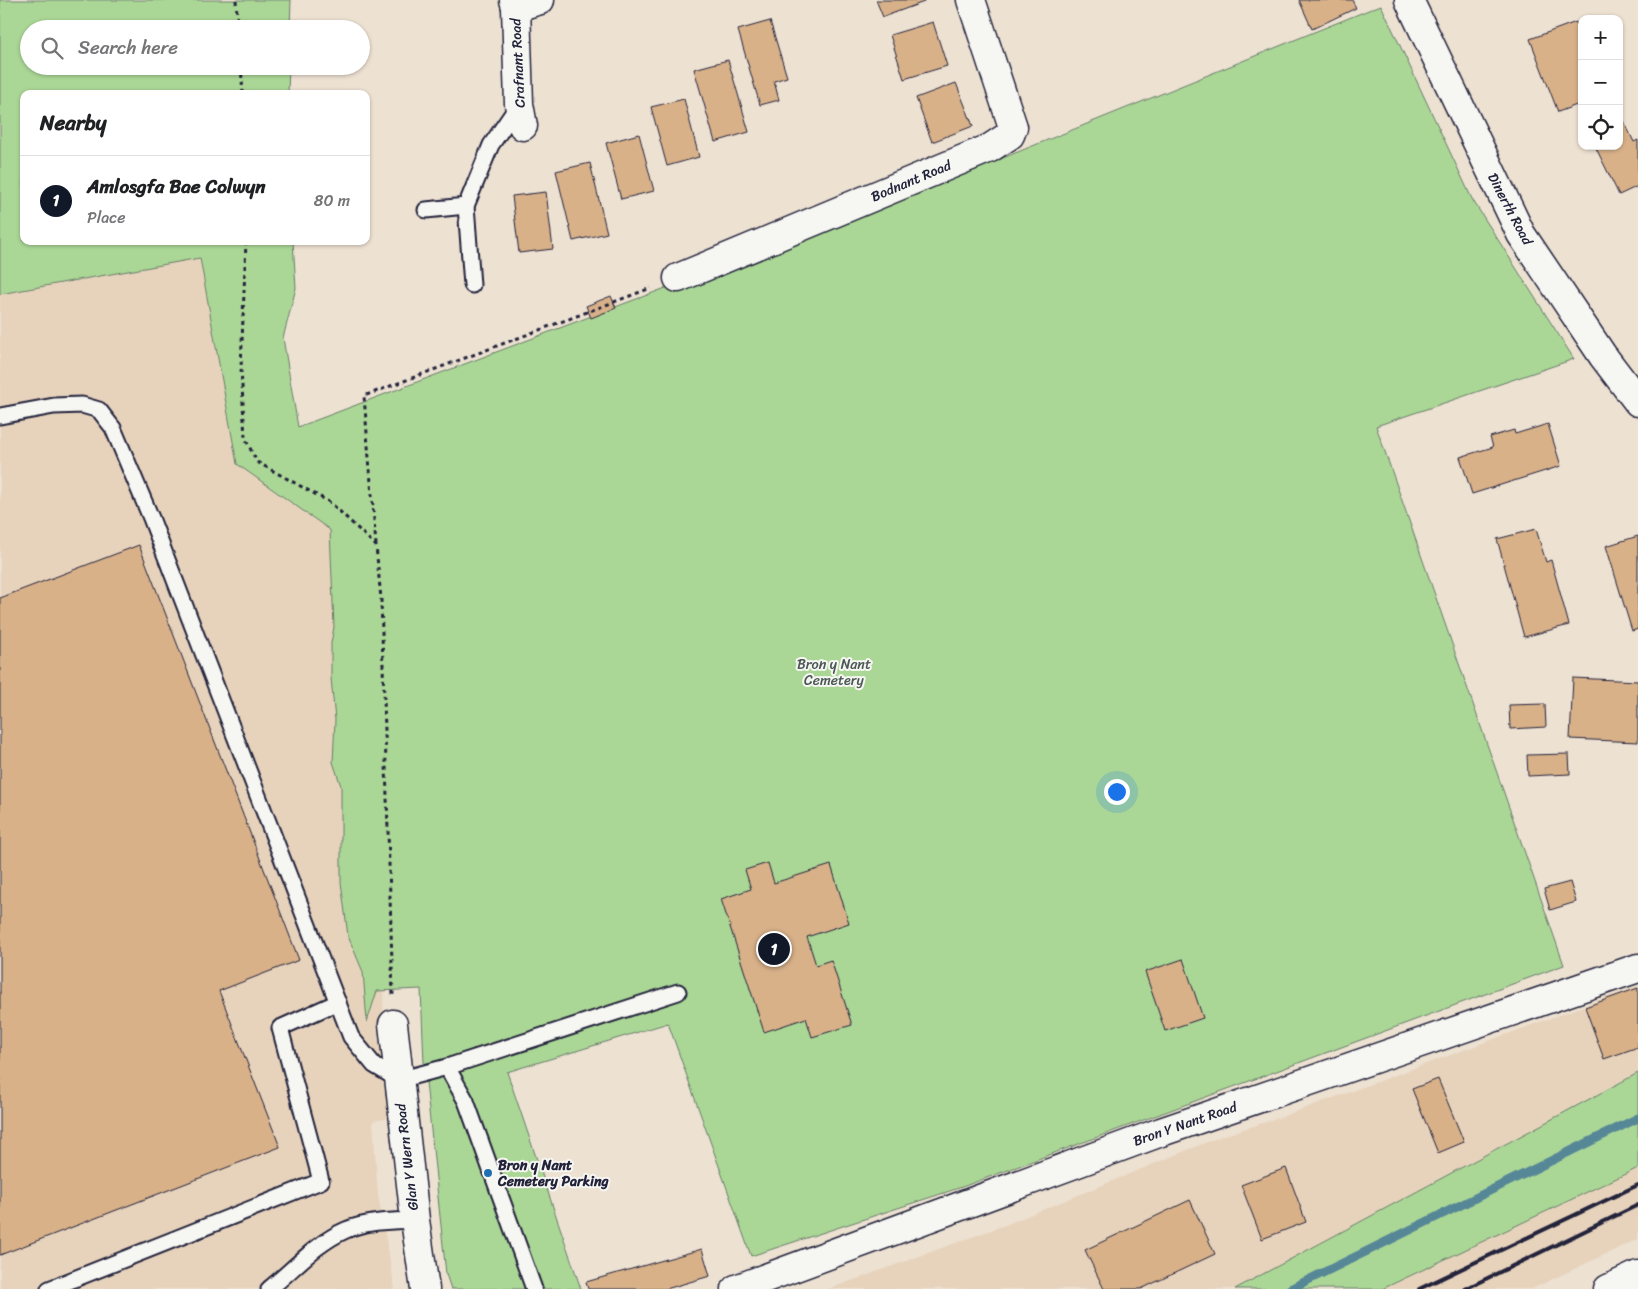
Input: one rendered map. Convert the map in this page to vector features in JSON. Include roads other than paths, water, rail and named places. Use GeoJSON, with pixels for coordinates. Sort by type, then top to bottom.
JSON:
{"type":"FeatureCollection","features":[{"type":"Feature","properties":{"kind":"main road","name":"Bodnant Road"},"geometry":{"type":"LineString","coordinates":[[678,278],[990,148],[1010,135],[1013,127],[971,0]]}},
{"type":"Feature","properties":{"kind":"main road","name":"Dinerth Road"},"geometry":{"type":"LineString","coordinates":[[1408,0],[1521,234],[1603,356],[1638,402]]}},
{"type":"Feature","properties":{"kind":"main road","name":"Crafnant Road"},"geometry":{"type":"LineString","coordinates":[[521,115],[523,2]]}},
{"type":"Feature","properties":{"kind":"main road","name":"Bron Y Nant Road"},"geometry":{"type":"LineString","coordinates":[[736,1289],[1161,1132],[1638,968]]}},
{"type":"Feature","properties":{"kind":"main road","name":"Glan Y Wern Road"},"geometry":{"type":"LineString","coordinates":[[393,1024],[414,1220],[424,1289]]}},
{"type":"Feature","properties":{"kind":"main road"},"geometry":{"type":"LineString","coordinates":[[1608,1289],[1638,1275]]}},
{"type":"Feature","properties":{"kind":"lane"},"geometry":{"type":"LineString","coordinates":[[472,285],[466,206],[491,144],[521,115]]}},
{"type":"Feature","properties":{"kind":"lane"},"geometry":{"type":"LineString","coordinates":[[426,210],[466,206]]}},
{"type":"Feature","properties":{"kind":"lane"},"geometry":{"type":"LineString","coordinates":[[0,416],[54,406],[82,405],[99,410],[112,428],[151,518],[351,1037],[374,1065],[398,1080],[447,1067],[678,992]]}},
{"type":"Feature","properties":{"kind":"lane"},"geometry":{"type":"LineString","coordinates":[[49,1289],[321,1181],[280,1028],[338,1002]]}},
{"type":"Feature","properties":{"kind":"lane"},"geometry":{"type":"LineString","coordinates":[[447,1067],[466,1101],[534,1289]]}},
{"type":"Feature","properties":{"kind":"lane"},"geometry":{"type":"LineString","coordinates":[[269,1289],[323,1242],[347,1230],[376,1222],[414,1220]]}},
{"type":"Feature","properties":{"kind":"waterway"},"geometry":{"type":"LineString","coordinates":[[1290,1289],[1638,1118]]}},
{"type":"Feature","properties":{"kind":"railway"},"geometry":{"type":"LineString","coordinates":[[1419,1289],[1638,1185]]}},
{"type":"Feature","properties":{"kind":"railway"},"geometry":{"type":"LineString","coordinates":[[1465,1289],[1638,1205]]}},
{"type":"Feature","properties":{"kind":"place","name":"Amlosgfa Bae Colwyn"},"geometry":{"type":"Point","coordinates":[774,949]}},
{"type":"Feature","properties":{"kind":"place","name":"Bron y Nant Cemetery Parking"},"geometry":{"type":"Point","coordinates":[488,1173]}},
{"type":"Feature","properties":{"kind":"park label","name":"Bron y Nant Cemetery"},"geometry":{"type":"Point","coordinates":[834,672]}}]}
